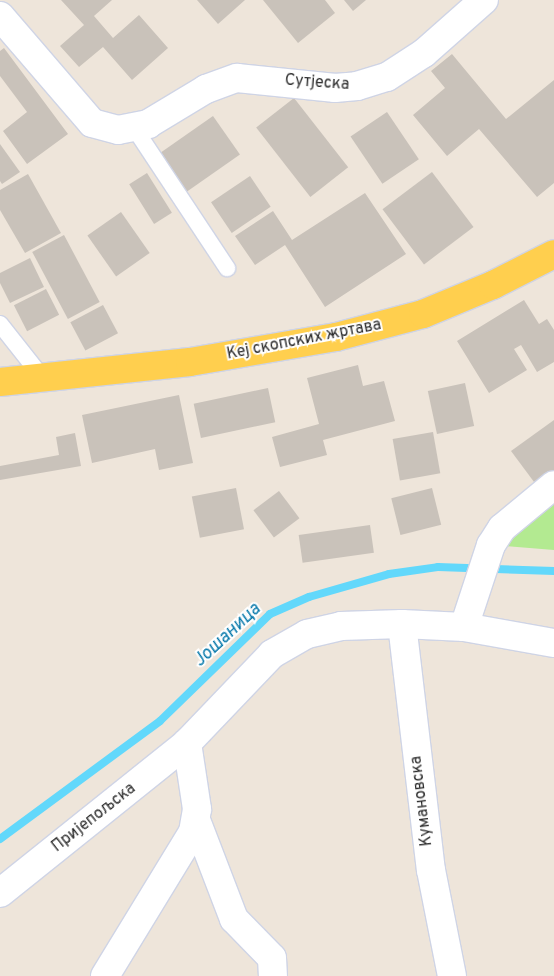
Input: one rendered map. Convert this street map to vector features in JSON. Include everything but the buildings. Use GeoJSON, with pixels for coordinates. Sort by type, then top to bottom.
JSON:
{"type":"FeatureCollection","features":[{"type":"Feature","properties":{"kind":"main road","name":"Кеј скопских жртава"},"geometry":{"type":"LineString","coordinates":[[0,382],[41,376],[190,362],[361,331],[423,314],[493,285],[554,254]]}},
{"type":"Feature","properties":{"kind":"street","name":"Сутјеска"},"geometry":{"type":"LineString","coordinates":[[135,130],[206,89],[237,78],[335,88],[357,86],[388,77],[424,53],[484,0]]}},
{"type":"Feature","properties":{"kind":"street"},"geometry":{"type":"LineString","coordinates":[[0,16],[92,123],[106,129],[135,130]]}},
{"type":"Feature","properties":{"kind":"street"},"geometry":{"type":"LineString","coordinates":[[468,615],[491,545],[502,528],[549,496]]}},
{"type":"Feature","properties":{"kind":"street"},"geometry":{"type":"LineString","coordinates":[[402,624],[468,615],[554,643]]}},
{"type":"Feature","properties":{"kind":"street","name":"Пријепољска"},"geometry":{"type":"LineString","coordinates":[[0,893],[186,742],[272,654],[307,634],[341,626],[402,624]]}},
{"type":"Feature","properties":{"kind":"street","name":"Кумановска"},"geometry":{"type":"LineString","coordinates":[[402,624],[431,870],[452,976]]}},
{"type":"Feature","properties":{"kind":"street"},"geometry":{"type":"LineString","coordinates":[[186,742],[196,820],[234,919],[272,958],[273,976]]}},
{"type":"Feature","properties":{"kind":"street"},"geometry":{"type":"LineString","coordinates":[[105,976],[188,840],[196,820]]}},
{"type":"Feature","properties":{"kind":"lane"},"geometry":{"type":"LineString","coordinates":[[135,130],[227,268]]}},
{"type":"Feature","properties":{"kind":"lane"},"geometry":{"type":"LineString","coordinates":[[0,324],[41,376]]}},
{"type":"Feature","properties":{"kind":"green space"},"geometry":{"type":"Polygon","coordinates":[[[554,485],[554,550],[491,545],[554,485]]]}},
{"type":"Feature","properties":{"kind":"waterway","name":"Јошаница"},"geometry":{"type":"LineString","coordinates":[[0,839],[160,721],[270,614],[309,597],[389,574],[438,567],[554,571]]}}]}
